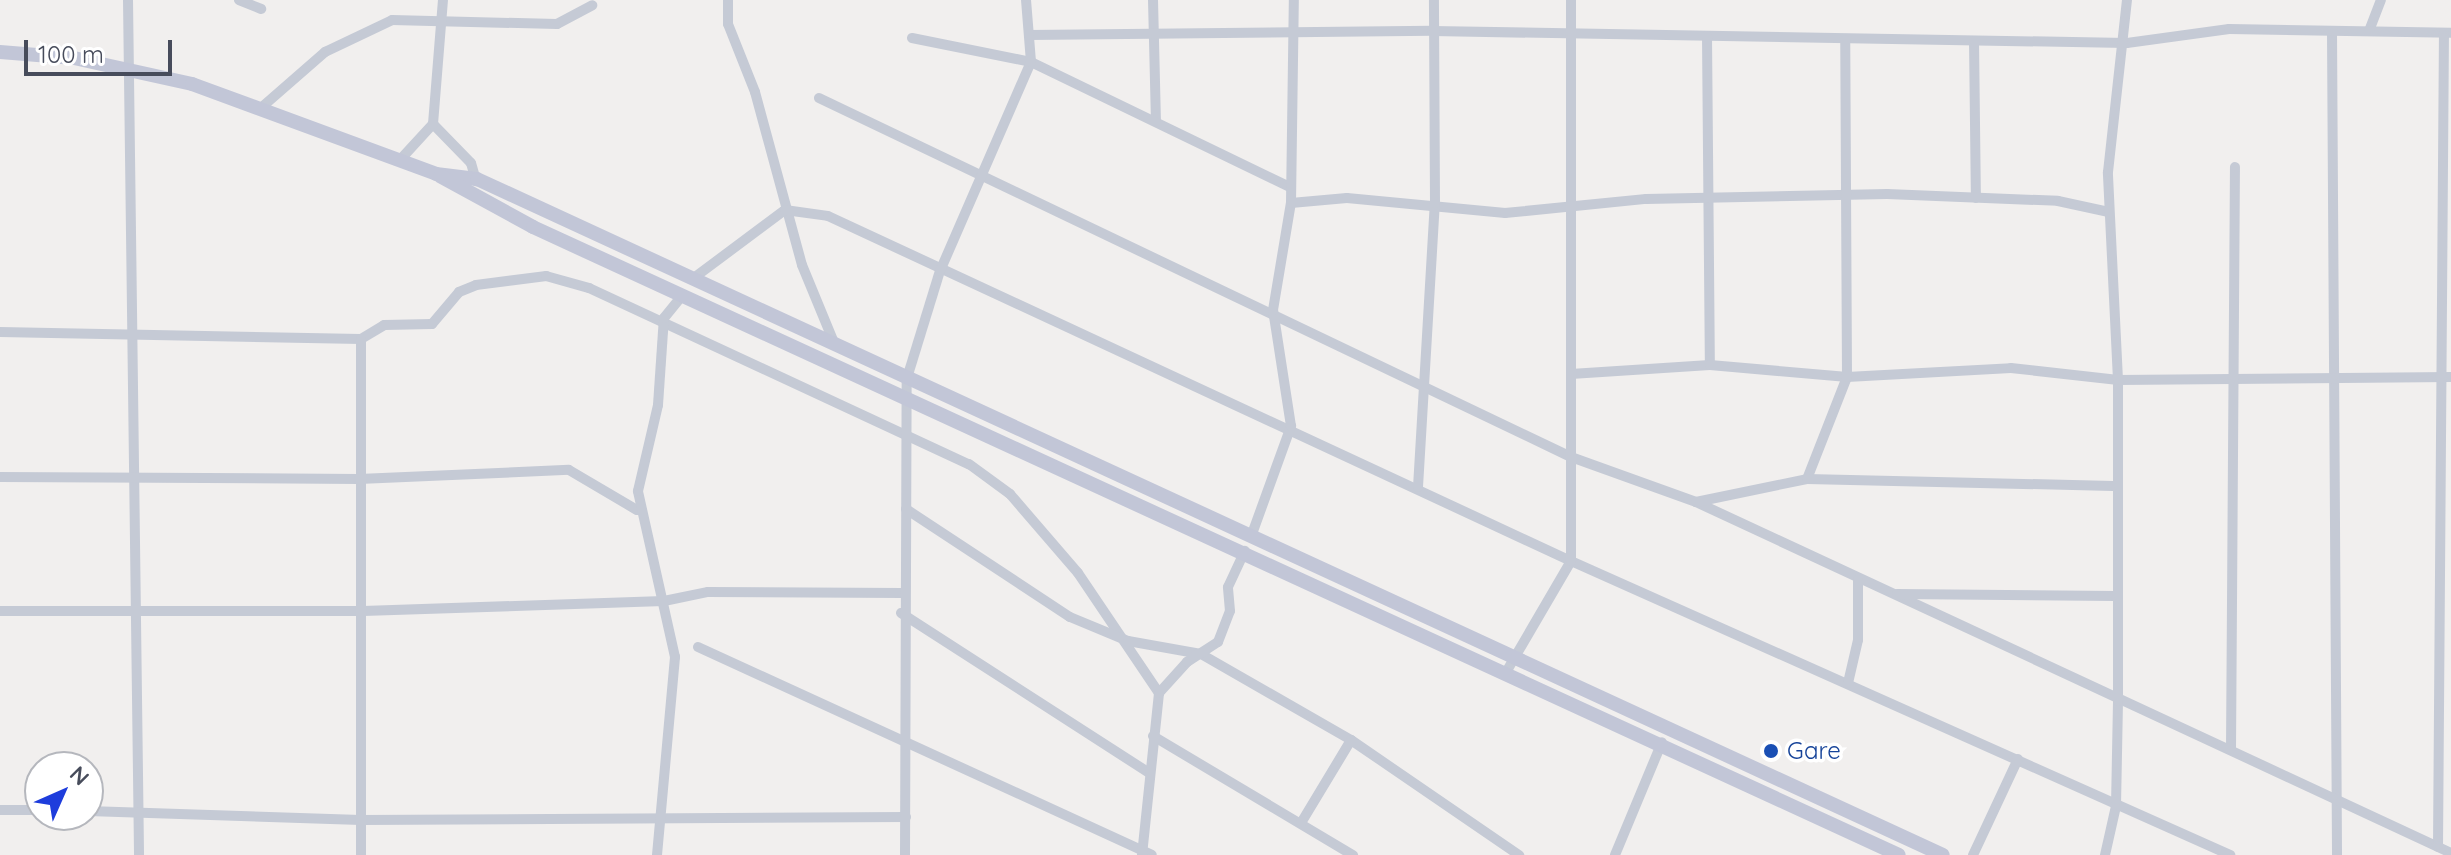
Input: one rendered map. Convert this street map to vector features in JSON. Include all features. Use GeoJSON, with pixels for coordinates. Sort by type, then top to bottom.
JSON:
{"type":"FeatureCollection","features":[{"type":"Feature","properties":{"kind":"main road"},"geometry":{"type":"LineString","coordinates":[[0,52],[131,68],[262,107],[436,174],[477,179],[695,277],[836,347],[1670,724],[1943,855]]}},
{"type":"Feature","properties":{"kind":"main road"},"geometry":{"type":"LineString","coordinates":[[436,174],[471,196],[682,296],[1245,551],[1505,674],[1663,741],[1899,855]]}},
{"type":"Feature","properties":{"kind":"main road"},"geometry":{"type":"LineString","coordinates":[[1663,741],[1670,724]]}},
{"type":"Feature","properties":{"kind":"street"},"geometry":{"type":"LineString","coordinates":[[128,0],[137,334],[135,481],[139,855]]}},
{"type":"Feature","properties":{"kind":"street"},"geometry":{"type":"LineString","coordinates":[[239,0],[261,9]]}},
{"type":"Feature","properties":{"kind":"street"},"geometry":{"type":"LineString","coordinates":[[399,161],[433,124],[443,0]]}},
{"type":"Feature","properties":{"kind":"street"},"geometry":{"type":"LineString","coordinates":[[728,0],[728,24],[755,92],[785,210],[836,347]]}},
{"type":"Feature","properties":{"kind":"street"},"geometry":{"type":"LineString","coordinates":[[905,855],[910,739],[901,613],[906,509],[902,429],[907,378],[940,271],[979,172],[1031,62],[1026,0]]}},
{"type":"Feature","properties":{"kind":"street"},"geometry":{"type":"LineString","coordinates":[[1153,0],[1156,119]]}},
{"type":"Feature","properties":{"kind":"street"},"geometry":{"type":"LineString","coordinates":[[1252,534],[1291,426],[1273,310],[1291,203],[1291,31],[1294,0]]}},
{"type":"Feature","properties":{"kind":"street"},"geometry":{"type":"LineString","coordinates":[[1418,487],[1421,382],[1435,203],[1434,0]]}},
{"type":"Feature","properties":{"kind":"street"},"geometry":{"type":"LineString","coordinates":[[1505,674],[1571,561],[1571,0]]}},
{"type":"Feature","properties":{"kind":"street"},"geometry":{"type":"LineString","coordinates":[[2105,855],[2116,806],[2118,701],[2113,486],[2118,380],[2109,212],[2127,43],[2127,0]]}},
{"type":"Feature","properties":{"kind":"street"},"geometry":{"type":"LineString","coordinates":[[2369,31],[2381,0]]}},
{"type":"Feature","properties":{"kind":"street"},"geometry":{"type":"LineString","coordinates":[[262,107],[325,52],[392,20],[557,24],[592,5]]}},
{"type":"Feature","properties":{"kind":"street"},"geometry":{"type":"LineString","coordinates":[[1029,35],[1432,31],[2127,43],[2229,29],[2447,33],[2447,377],[2438,847]]}},
{"type":"Feature","properties":{"kind":"street"},"geometry":{"type":"LineString","coordinates":[[2332,33],[2341,799],[2337,855]]}},
{"type":"Feature","properties":{"kind":"street"},"geometry":{"type":"LineString","coordinates":[[1707,36],[1704,199],[1710,365]]}},
{"type":"Feature","properties":{"kind":"street"},"geometry":{"type":"LineString","coordinates":[[912,38],[1031,62],[1156,119],[1290,187]]}},
{"type":"Feature","properties":{"kind":"street"},"geometry":{"type":"LineString","coordinates":[[1807,479],[1847,377],[1845,40]]}},
{"type":"Feature","properties":{"kind":"street"},"geometry":{"type":"LineString","coordinates":[[1974,41],[1976,198]]}},
{"type":"Feature","properties":{"kind":"street"},"geometry":{"type":"LineString","coordinates":[[819,98],[1273,310],[1571,457],[1696,502],[2118,701],[2341,799],[2451,853]]}},
{"type":"Feature","properties":{"kind":"street"},"geometry":{"type":"LineString","coordinates":[[433,124],[477,179],[471,196]]}},
{"type":"Feature","properties":{"kind":"street"},"geometry":{"type":"LineString","coordinates":[[2231,749],[2231,379],[2235,167]]}},
{"type":"Feature","properties":{"kind":"street"},"geometry":{"type":"LineString","coordinates":[[1291,203],[1435,203],[1505,213],[1704,199],[1976,198],[2109,212]]}},
{"type":"Feature","properties":{"kind":"street"},"geometry":{"type":"LineString","coordinates":[[695,277],[785,210],[828,216],[940,271],[1291,426],[1571,561],[2230,855]]}},
{"type":"Feature","properties":{"kind":"street"},"geometry":{"type":"LineString","coordinates":[[0,332],[361,339],[384,325],[432,324],[459,292],[476,285],[546,276],[664,318],[902,429],[1010,494],[1128,641],[1159,693],[1149,773],[1145,854],[910,739],[698,647]]}},
{"type":"Feature","properties":{"kind":"street"},"geometry":{"type":"LineString","coordinates":[[657,855],[658,817],[675,657],[664,601],[637,510],[658,405],[664,318],[682,296]]}},
{"type":"Feature","properties":{"kind":"street"},"geometry":{"type":"LineString","coordinates":[[361,339],[361,855]]}},
{"type":"Feature","properties":{"kind":"street"},"geometry":{"type":"LineString","coordinates":[[1571,374],[1710,365],[1847,377],[2011,368],[2118,380],[2447,377]]}},
{"type":"Feature","properties":{"kind":"street"},"geometry":{"type":"LineString","coordinates":[[0,477],[135,481],[359,479],[569,470],[637,510]]}},
{"type":"Feature","properties":{"kind":"street"},"geometry":{"type":"LineString","coordinates":[[1696,502],[1807,479],[2113,486]]}},
{"type":"Feature","properties":{"kind":"street"},"geometry":{"type":"LineString","coordinates":[[906,509],[1070,617],[1128,641],[1201,654],[1351,740],[1519,855]]}},
{"type":"Feature","properties":{"kind":"street"},"geometry":{"type":"LineString","coordinates":[[1159,693],[1218,642],[1230,611],[1228,587],[1245,551]]}},
{"type":"Feature","properties":{"kind":"street"},"geometry":{"type":"LineString","coordinates":[[1848,683],[1858,640],[1858,580]]}},
{"type":"Feature","properties":{"kind":"street"},"geometry":{"type":"LineString","coordinates":[[0,611],[363,611],[664,601],[708,592],[902,593]]}},
{"type":"Feature","properties":{"kind":"street"},"geometry":{"type":"LineString","coordinates":[[1891,593],[2115,596]]}},
{"type":"Feature","properties":{"kind":"street"},"geometry":{"type":"LineString","coordinates":[[901,613],[1149,773]]}},
{"type":"Feature","properties":{"kind":"street"},"geometry":{"type":"LineString","coordinates":[[1153,736],[1353,855]]}},
{"type":"Feature","properties":{"kind":"street"},"geometry":{"type":"LineString","coordinates":[[1301,823],[1351,740]]}},
{"type":"Feature","properties":{"kind":"street"},"geometry":{"type":"LineString","coordinates":[[1615,855],[1663,741]]}},
{"type":"Feature","properties":{"kind":"street"},"geometry":{"type":"LineString","coordinates":[[1973,855],[2018,759]]}},
{"type":"Feature","properties":{"kind":"street"},"geometry":{"type":"LineString","coordinates":[[0,810],[24,810]]}},
{"type":"Feature","properties":{"kind":"street"},"geometry":{"type":"LineString","coordinates":[[104,811],[361,820],[906,817]]}},
{"type":"Feature","properties":{"kind":"place","name":"Gare"},"geometry":{"type":"Point","coordinates":[1771,751]}}]}
